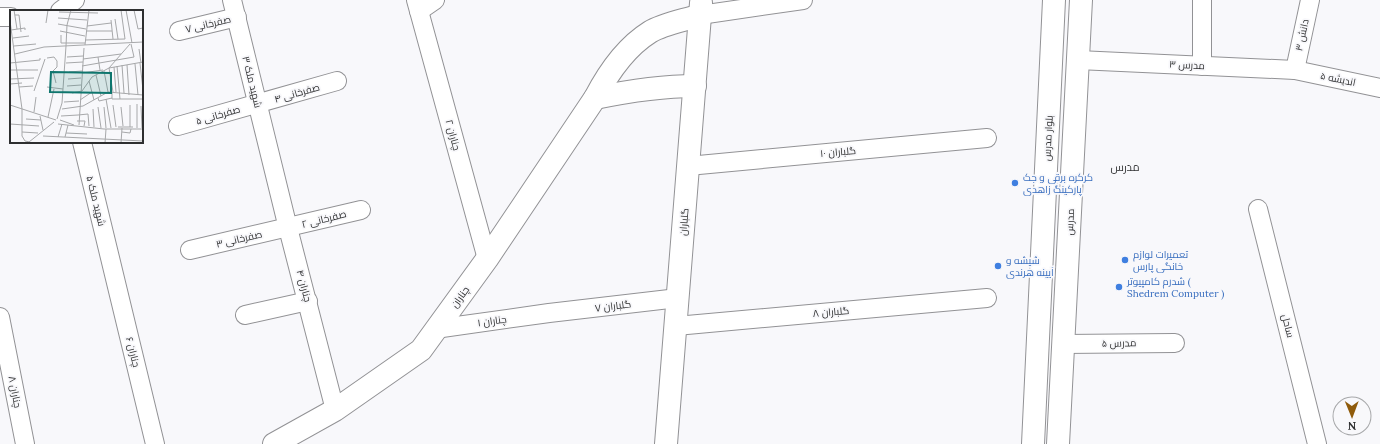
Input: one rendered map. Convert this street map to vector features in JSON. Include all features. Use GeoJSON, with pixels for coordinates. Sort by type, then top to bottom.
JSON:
{"type":"FeatureCollection","features":[{"type":"Feature","properties":{"kind":"street"},"geometry":{"type":"LineString","coordinates":[[61,10],[75,0]]}},
{"type":"Feature","properties":{"kind":"street","name":"۳ شهید ملک"},"geometry":{"type":"LineString","coordinates":[[232,0],[273,163]]}},
{"type":"Feature","properties":{"kind":"street"},"geometry":{"type":"LineString","coordinates":[[418,6],[435,0]]}},
{"type":"Feature","properties":{"kind":"street"},"geometry":{"type":"LineString","coordinates":[[701,8],[803,0]]}},
{"type":"Feature","properties":{"kind":"street","name":"بلوار مدرس"},"geometry":{"type":"LineString","coordinates":[[1033,444],[1054,0]]}},
{"type":"Feature","properties":{"kind":"street","name":"مدرس"},"geometry":{"type":"LineString","coordinates":[[1058,444],[1081,0]]}},
{"type":"Feature","properties":{"kind":"street"},"geometry":{"type":"LineString","coordinates":[[1202,0],[1202,66]]}},
{"type":"Feature","properties":{"kind":"street","name":"دانش ۳"},"geometry":{"type":"LineString","coordinates":[[1295,70],[1310,0]]}},
{"type":"Feature","properties":{"kind":"street","name":"۲ چناران"},"geometry":{"type":"LineString","coordinates":[[418,6],[487,259]]}},
{"type":"Feature","properties":{"kind":"street","name":"گلباران"},"geometry":{"type":"LineString","coordinates":[[666,444],[701,8]]}},
{"type":"Feature","properties":{"kind":"street","name":"چناران"},"geometry":{"type":"LineString","coordinates":[[274,444],[335,410],[421,350],[487,259],[595,98],[606,76],[627,52],[651,32],[701,8]]}},
{"type":"Feature","properties":{"kind":"street","name":"صفرخانی ۷"},"geometry":{"type":"LineString","coordinates":[[179,31],[236,17]]}},
{"type":"Feature","properties":{"kind":"street","name":"مدرس ۳"},"geometry":{"type":"LineString","coordinates":[[1078,60],[1295,70]]}},
{"type":"Feature","properties":{"kind":"street","name":"اندیشه ۵"},"geometry":{"type":"LineString","coordinates":[[1295,70],[1380,88]]}},
{"type":"Feature","properties":{"kind":"street","name":"صفرخانی ۴"},"geometry":{"type":"LineString","coordinates":[[257,104],[337,82]]}},
{"type":"Feature","properties":{"kind":"street"},"geometry":{"type":"LineString","coordinates":[[595,98],[630,90],[662,86],[695,86]]}},
{"type":"Feature","properties":{"kind":"street","name":"صفرخانی ۵"},"geometry":{"type":"LineString","coordinates":[[178,126],[257,104]]}},
{"type":"Feature","properties":{"kind":"street","name":"گلباران ۱۰"},"geometry":{"type":"LineString","coordinates":[[688,166],[987,138]]}},
{"type":"Feature","properties":{"kind":"street","name":"شهید ملک ۵"},"geometry":{"type":"LineString","coordinates":[[82,143],[110,260]]}},
{"type":"Feature","properties":{"kind":"street","name":"۴ چناران"},"geometry":{"type":"LineString","coordinates":[[273,163],[288,228],[335,410]]}},
{"type":"Feature","properties":{"kind":"street"},"geometry":{"type":"LineString","coordinates":[[1046,163],[1073,163]]}},
{"type":"Feature","properties":{"kind":"street","name":"ساحل"},"geometry":{"type":"LineString","coordinates":[[1258,209],[1317,444]]}},
{"type":"Feature","properties":{"kind":"street","name":"صفرخانی ۲"},"geometry":{"type":"LineString","coordinates":[[288,228],[361,210]]}},
{"type":"Feature","properties":{"kind":"street","name":"صفرخانی ۳"},"geometry":{"type":"LineString","coordinates":[[190,250],[288,228]]}},
{"type":"Feature","properties":{"kind":"street","name":"چناران ۶"},"geometry":{"type":"LineString","coordinates":[[110,260],[155,444]]}},
{"type":"Feature","properties":{"kind":"street","name":"۷ گلباران"},"geometry":{"type":"LineString","coordinates":[[549,313],[678,298]]}},
{"type":"Feature","properties":{"kind":"street","name":"گلباران ۸"},"geometry":{"type":"LineString","coordinates":[[676,326],[987,298]]}},
{"type":"Feature","properties":{"kind":"street"},"geometry":{"type":"LineString","coordinates":[[245,315],[308,301]]}},
{"type":"Feature","properties":{"kind":"street","name":"چناران ۱"},"geometry":{"type":"LineString","coordinates":[[435,329],[549,313]]}},
{"type":"Feature","properties":{"kind":"street","name":"چناران ۸"},"geometry":{"type":"LineString","coordinates":[[0,317],[25,444]]}},
{"type":"Feature","properties":{"kind":"street","name":"مدرس ۵"},"geometry":{"type":"LineString","coordinates":[[1063,344],[1175,343]]}},
{"type":"Feature","properties":{"kind":"place","name":"کرکره برقی و جک پارکینگ زاهدی"},"geometry":{"type":"Point","coordinates":[1015,183]}},
{"type":"Feature","properties":{"kind":"place","name":"تعمیرات لوازم خانگی پارس"},"geometry":{"type":"Point","coordinates":[1125,260]}},
{"type":"Feature","properties":{"kind":"place","name":"شیشه و آیینه هرندی"},"geometry":{"type":"Point","coordinates":[998,266]}},
{"type":"Feature","properties":{"kind":"place","name":"شدرم کامپیوتر ( Shedrem Computer )"},"geometry":{"type":"Point","coordinates":[1119,287]}},
{"type":"Feature","properties":{"kind":"district","name":"مدرس"},"geometry":{"type":"Point","coordinates":[1125,167]}}]}
